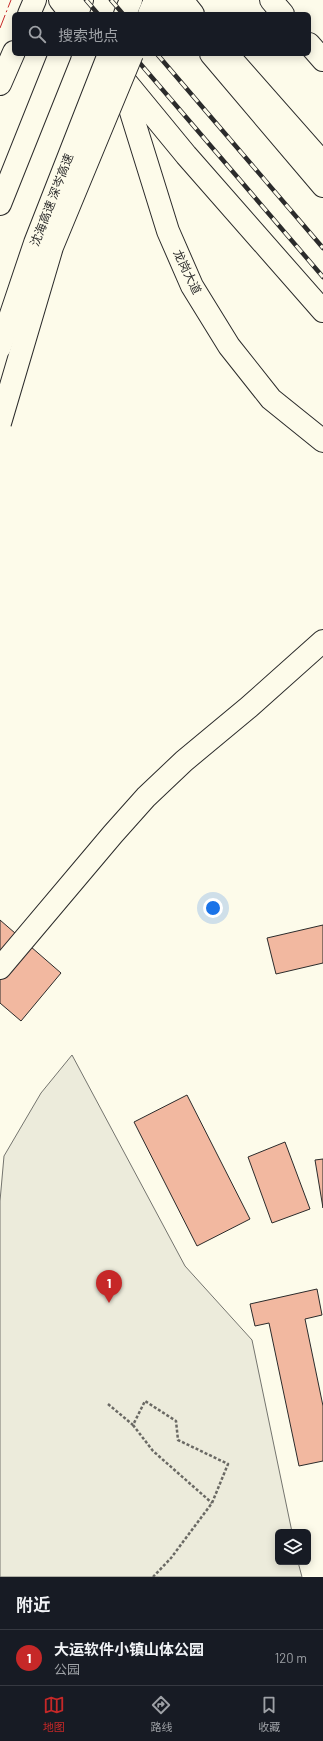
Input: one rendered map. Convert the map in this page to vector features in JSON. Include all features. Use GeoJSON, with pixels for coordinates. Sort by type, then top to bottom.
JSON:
{"type":"FeatureCollection","features":[{"type":"Feature","properties":{"kind":"main road"},"geometry":{"type":"LineString","coordinates":[[30,12],[35,0]]}},
{"type":"Feature","properties":{"kind":"main road"},"geometry":{"type":"LineString","coordinates":[[60,0],[69,12]]}},
{"type":"Feature","properties":{"kind":"main road"},"geometry":{"type":"LineString","coordinates":[[77,12],[82,0]]}},
{"type":"Feature","properties":{"kind":"main road"},"geometry":{"type":"LineString","coordinates":[[126,12],[131,0]]}},
{"type":"Feature","properties":{"kind":"main road"},"geometry":{"type":"LineString","coordinates":[[150,12],[155,0]]}},
{"type":"Feature","properties":{"kind":"main road"},"geometry":{"type":"LineString","coordinates":[[165,0],[175,12]]}},
{"type":"Feature","properties":{"kind":"main road"},"geometry":{"type":"LineString","coordinates":[[182,0],[191,12]]}},
{"type":"Feature","properties":{"kind":"main road"},"geometry":{"type":"LineString","coordinates":[[271,0],[281,12]]}},
{"type":"Feature","properties":{"kind":"main road"},"geometry":{"type":"LineString","coordinates":[[311,46],[323,60]]}},
{"type":"Feature","properties":{"kind":"main road"},"geometry":{"type":"LineString","coordinates":[[0,84],[12,56]]}},
{"type":"Feature","properties":{"kind":"main road"},"geometry":{"type":"LineString","coordinates":[[0,204],[59,56]]}},
{"type":"Feature","properties":{"kind":"main road"},"geometry":{"type":"LineString","coordinates":[[0,422],[52,247],[131,56]]}},
{"type":"Feature","properties":{"kind":"main road"},"geometry":{"type":"LineString","coordinates":[[213,56],[323,186]]}},
{"type":"Feature","properties":{"kind":"main road"},"geometry":{"type":"LineString","coordinates":[[229,56],[323,163]]}},
{"type":"Feature","properties":{"kind":"main road"},"geometry":{"type":"LineString","coordinates":[[108,58],[186,155],[323,311]]}},
{"type":"Feature","properties":{"kind":"main road","name":"沈海高速 深岑高速"},"geometry":{"type":"LineString","coordinates":[[0,347],[35,243],[108,58]]}},
{"type":"Feature","properties":{"kind":"main road","name":"龙岗大道"},"geometry":{"type":"LineString","coordinates":[[108,58],[126,96],[168,231],[192,286],[229,346],[271,399],[323,441]]}},
{"type":"Feature","properties":{"kind":"main road"},"geometry":{"type":"LineString","coordinates":[[0,968],[112,834],[146,797],[184,761],[250,707],[323,641]]}},
{"type":"Feature","properties":{"kind":"path"},"geometry":{"type":"LineString","coordinates":[[134,1425],[145,1401],[176,1422],[178,1440],[228,1464],[212,1503],[172,1558],[153,1577]]}},
{"type":"Feature","properties":{"kind":"path"},"geometry":{"type":"LineString","coordinates":[[108,1404],[134,1425],[153,1451],[212,1503]]}},
{"type":"Feature","properties":{"kind":"shaded area"},"geometry":{"type":"Polygon","coordinates":[[[72,1055],[185,1266],[252,1340],[291,1529],[275,1529],[275,1565],[299,1565],[302,1577],[0,1577],[0,1201],[4,1156],[41,1093],[72,1055]]]}},
{"type":"Feature","properties":{"kind":"building"},"geometry":{"type":"Polygon","coordinates":[[[0,920],[61,973],[21,1021],[0,1003],[0,920]]]}},
{"type":"Feature","properties":{"kind":"building"},"geometry":{"type":"Polygon","coordinates":[[[323,925],[323,963],[276,974],[267,938],[323,925]]]}},
{"type":"Feature","properties":{"kind":"building"},"geometry":{"type":"Polygon","coordinates":[[[187,1095],[250,1219],[197,1246],[134,1122],[187,1095]]]}},
{"type":"Feature","properties":{"kind":"building"},"geometry":{"type":"Polygon","coordinates":[[[285,1142],[310,1209],[272,1223],[248,1157],[285,1142]]]}},
{"type":"Feature","properties":{"kind":"building"},"geometry":{"type":"Polygon","coordinates":[[[323,1159],[323,1208],[315,1160],[323,1159]]]}},
{"type":"Feature","properties":{"kind":"building"},"geometry":{"type":"Polygon","coordinates":[[[317,1289],[322,1315],[305,1319],[323,1406],[323,1461],[299,1466],[269,1323],[255,1326],[250,1304],[317,1289]]]}},
{"type":"Feature","properties":{"kind":"railway"},"geometry":{"type":"LineString","coordinates":[[86,0],[96,12]]}},
{"type":"Feature","properties":{"kind":"railway"},"geometry":{"type":"LineString","coordinates":[[111,0],[121,12]]}},
{"type":"Feature","properties":{"kind":"railway"},"geometry":{"type":"LineString","coordinates":[[134,56],[323,277]]}},
{"type":"Feature","properties":{"kind":"railway"},"geometry":{"type":"LineString","coordinates":[[159,56],[323,248]]}},
{"type":"Feature","properties":{"kind":"power"},"geometry":{"type":"LineString","coordinates":[[0,28],[11,0]]}},
{"type":"Feature","properties":{"kind":"place","name":"大运软件小镇山体公园"},"geometry":{"type":"Point","coordinates":[109,1303]}}]}
